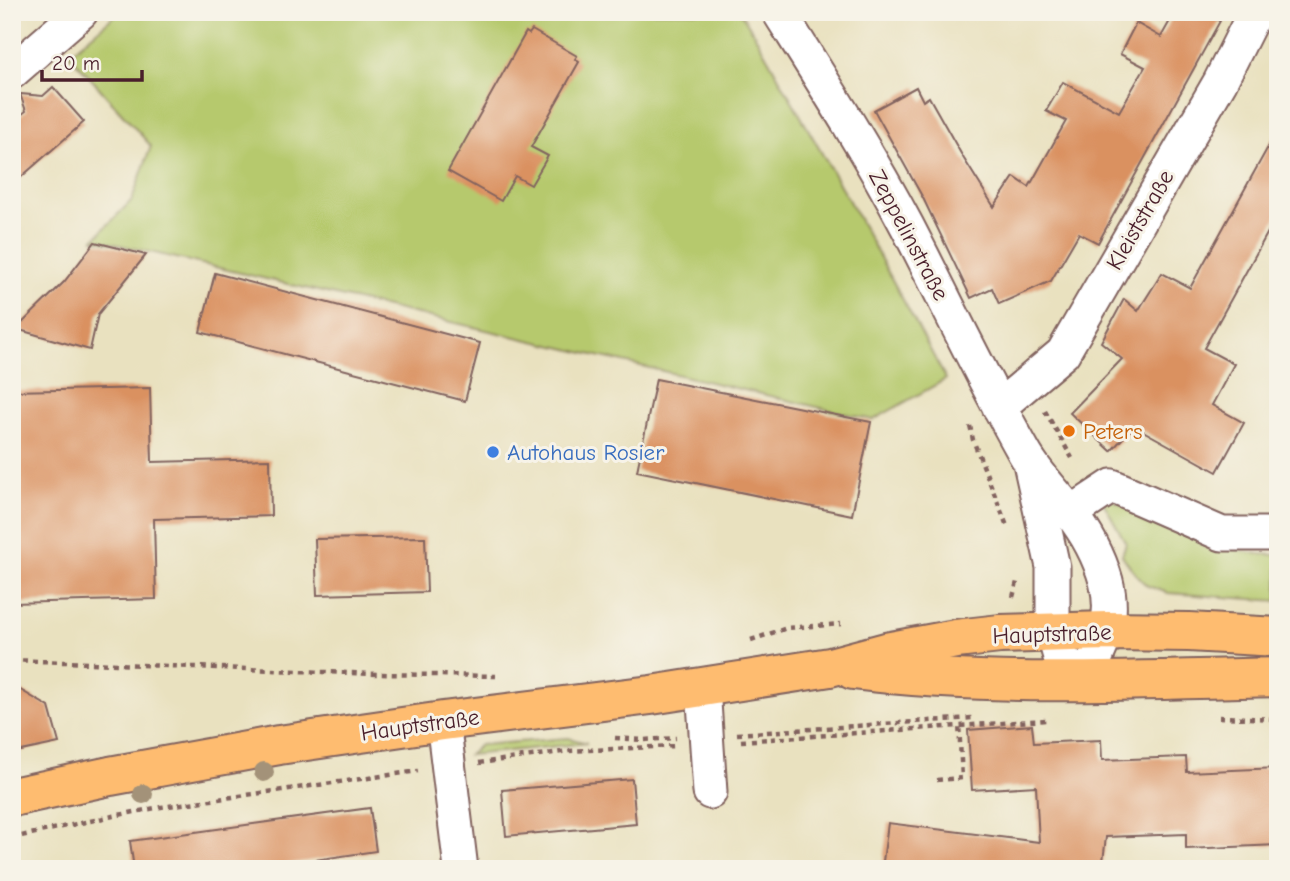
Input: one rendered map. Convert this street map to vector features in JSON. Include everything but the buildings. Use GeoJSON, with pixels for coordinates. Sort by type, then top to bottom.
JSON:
{"type":"FeatureCollection","features":[{"type":"Feature","properties":{"kind":"main road","name":"Hauptstraße"},"geometry":{"type":"LineString","coordinates":[[12,797],[266,747],[703,687],[830,667],[886,652],[957,639],[1000,634],[1107,631],[1278,637]]}},
{"type":"Feature","properties":{"kind":"main road","name":"Hauptstraße"},"geometry":{"type":"LineString","coordinates":[[830,667],[898,676],[1003,680],[1278,677]]}},
{"type":"Feature","properties":{"kind":"street"},"geometry":{"type":"LineString","coordinates":[[12,72],[81,12]]}},
{"type":"Feature","properties":{"kind":"street","name":"Zeppelinstraße"},"geometry":{"type":"LineString","coordinates":[[779,12],[861,142],[1030,463],[1053,567],[1053,632],[1060,657],[1083,680],[1098,657],[1107,631],[1110,606],[1106,582],[1082,506],[1030,463]]}},
{"type":"Feature","properties":{"kind":"street","name":"Kleiststraße"},"geometry":{"type":"LineString","coordinates":[[999,407],[1063,353],[1220,82],[1255,12]]}},
{"type":"Feature","properties":{"kind":"street"},"geometry":{"type":"LineString","coordinates":[[1082,506],[1112,486],[1222,534],[1278,534]]}},
{"type":"Feature","properties":{"kind":"street"},"geometry":{"type":"LineString","coordinates":[[703,687],[709,792]]}},
{"type":"Feature","properties":{"kind":"street"},"geometry":{"type":"LineString","coordinates":[[443,721],[461,869]]}},
{"type":"Feature","properties":{"kind":"path"},"geometry":{"type":"LineString","coordinates":[[1028,383],[1082,506]]}},
{"type":"Feature","properties":{"kind":"path"},"geometry":{"type":"LineString","coordinates":[[12,660],[499,676]]}},
{"type":"Feature","properties":{"kind":"path"},"geometry":{"type":"LineString","coordinates":[[1222,711],[1236,711]]}},
{"type":"Feature","properties":{"kind":"path"},"geometry":{"type":"LineString","coordinates":[[1208,717],[1278,719]]}},
{"type":"Feature","properties":{"kind":"path"},"geometry":{"type":"LineString","coordinates":[[959,722],[983,718]]}},
{"type":"Feature","properties":{"kind":"path"},"geometry":{"type":"LineString","coordinates":[[12,838],[161,807],[569,751],[959,722],[1047,720]]}},
{"type":"Feature","properties":{"kind":"path"},"geometry":{"type":"LineString","coordinates":[[937,780],[962,778],[959,722]]}},
{"type":"Feature","properties":{"kind":"path"},"geometry":{"type":"LineString","coordinates":[[643,740],[706,740]]}},
{"type":"Feature","properties":{"kind":"green space"},"geometry":{"type":"Polygon","coordinates":[[[119,12],[740,12],[858,217],[946,379],[873,420],[94,239],[132,200],[151,146],[69,54],[119,12]]]}},
{"type":"Feature","properties":{"kind":"green space"},"geometry":{"type":"Polygon","coordinates":[[[1109,499],[1231,549],[1278,555],[1278,601],[1168,593],[1148,586],[1122,555],[1126,543],[1103,502],[1109,499]]]}},
{"type":"Feature","properties":{"kind":"green space"},"geometry":{"type":"Polygon","coordinates":[[[568,738],[587,743],[469,755],[480,745],[568,738]]]}},
{"type":"Feature","properties":{"kind":"place","name":"Peters"},"geometry":{"type":"Point","coordinates":[1069,431]}},
{"type":"Feature","properties":{"kind":"place","name":"Autohaus Rosier"},"geometry":{"type":"Point","coordinates":[493,452]}}]}
